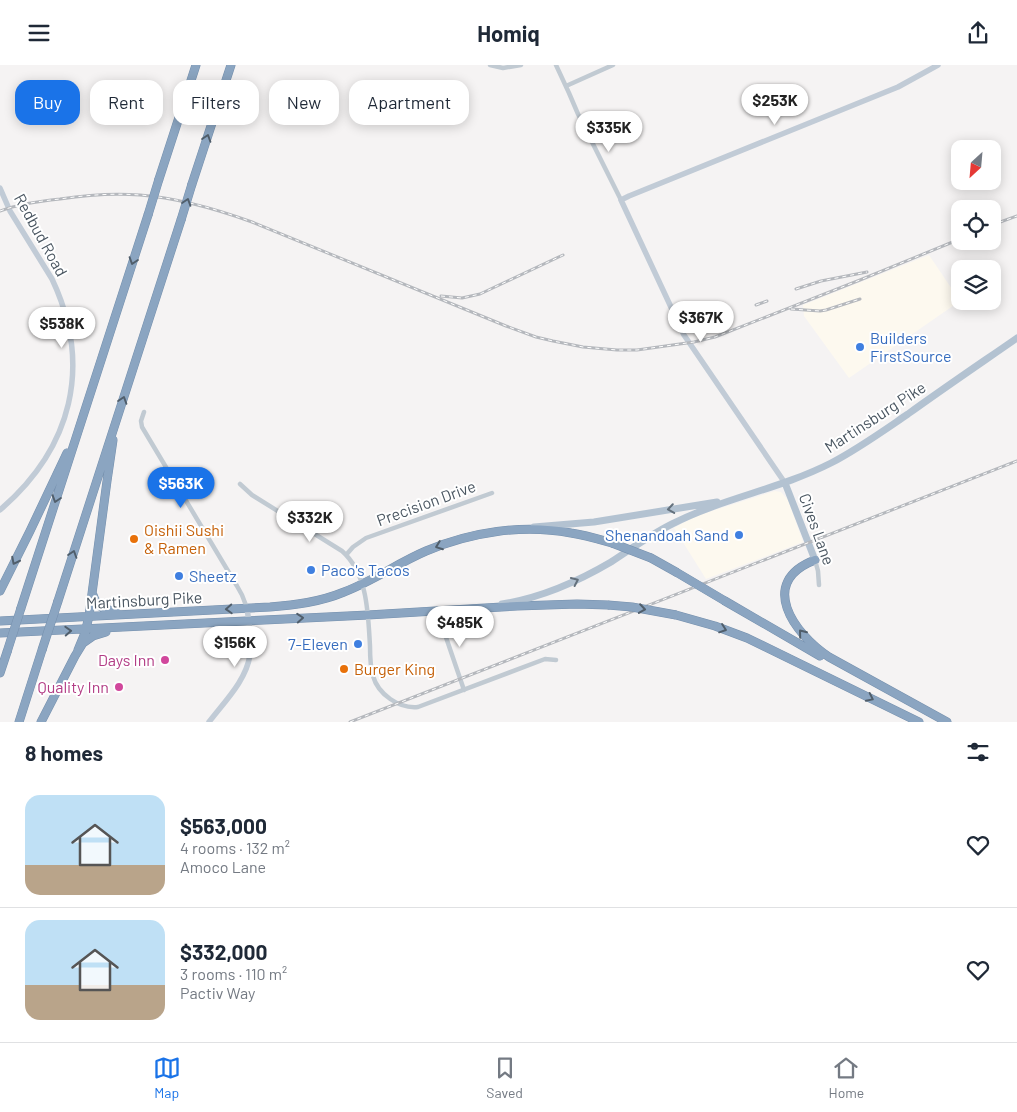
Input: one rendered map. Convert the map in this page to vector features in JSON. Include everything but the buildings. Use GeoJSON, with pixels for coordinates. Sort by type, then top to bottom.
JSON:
{"type":"FeatureCollection","features":[{"type":"Feature","properties":{"kind":"highway"},"geometry":{"type":"LineString","coordinates":[[0,673],[196,65]]}},
{"type":"Feature","properties":{"kind":"highway"},"geometry":{"type":"LineString","coordinates":[[19,722],[231,65]]}},
{"type":"Feature","properties":{"kind":"highway"},"geometry":{"type":"LineString","coordinates":[[0,591],[66,455],[84,411]]}},
{"type":"Feature","properties":{"kind":"highway"},"geometry":{"type":"LineString","coordinates":[[41,722],[78,650],[86,630],[116,420]]}},
{"type":"Feature","properties":{"kind":"highway","name":"Martinsburg Pike"},"geometry":{"type":"LineString","coordinates":[[0,621],[247,608],[304,603],[334,596],[362,584],[407,560],[461,539],[486,533],[515,530],[553,531],[571,533],[612,543],[651,558],[863,680],[946,722]]}},
{"type":"Feature","properties":{"kind":"highway"},"geometry":{"type":"LineString","coordinates":[[815,560],[800,566],[792,573],[784,591],[786,608],[802,633],[829,657],[946,722]]}},
{"type":"Feature","properties":{"kind":"highway"},"geometry":{"type":"LineString","coordinates":[[93,590],[95,601],[100,607],[130,614]]}},
{"type":"Feature","properties":{"kind":"highway","name":"Martinsburg Pike"},"geometry":{"type":"LineString","coordinates":[[1,634],[560,605],[632,607],[676,615],[747,638],[919,722]]}},
{"type":"Feature","properties":{"kind":"highway"},"geometry":{"type":"LineString","coordinates":[[78,650],[93,635],[134,627]]}},
{"type":"Feature","properties":{"kind":"main road","name":"Martinsburg Pike"},"geometry":{"type":"LineString","coordinates":[[737,498],[785,483],[816,470],[852,451],[1017,338]]}},
{"type":"Feature","properties":{"kind":"main road","name":"Cives Lane"},"geometry":{"type":"LineString","coordinates":[[785,483],[815,560]]}},
{"type":"Feature","properties":{"kind":"main road"},"geometry":{"type":"LineString","coordinates":[[486,533],[503,529],[594,522],[737,498]]}},
{"type":"Feature","properties":{"kind":"main road"},"geometry":{"type":"LineString","coordinates":[[467,609],[522,601],[560,588],[597,570],[670,525],[737,498]]}},
{"type":"Feature","properties":{"kind":"street"},"geometry":{"type":"LineString","coordinates":[[490,65],[509,68],[521,65]]}},
{"type":"Feature","properties":{"kind":"street"},"geometry":{"type":"LineString","coordinates":[[556,65],[684,335],[785,483]]}},
{"type":"Feature","properties":{"kind":"street"},"geometry":{"type":"LineString","coordinates":[[566,86],[612,65]]}},
{"type":"Feature","properties":{"kind":"street"},"geometry":{"type":"LineString","coordinates":[[620,201],[898,87],[938,65]]}},
{"type":"Feature","properties":{"kind":"street","name":"Redbud Road"},"geometry":{"type":"LineString","coordinates":[[0,187],[10,211],[57,290],[67,321],[73,357],[70,396],[54,445],[34,476],[0,511]]}},
{"type":"Feature","properties":{"kind":"street"},"geometry":{"type":"LineString","coordinates":[[144,412],[141,421],[142,427],[237,586],[247,608],[250,651],[245,671],[236,687],[209,722]]}},
{"type":"Feature","properties":{"kind":"street"},"geometry":{"type":"LineString","coordinates":[[240,484],[252,495],[346,555],[352,563],[362,584],[368,615],[370,658],[373,675],[378,687],[390,699],[404,706],[418,707],[545,659],[556,660]]}},
{"type":"Feature","properties":{"kind":"street","name":"Precision Drive"},"geometry":{"type":"LineString","coordinates":[[346,555],[353,547],[366,538],[492,493]]}},
{"type":"Feature","properties":{"kind":"street","name":"Cives Lane"},"geometry":{"type":"LineString","coordinates":[[815,560],[819,585]]}},
{"type":"Feature","properties":{"kind":"street"},"geometry":{"type":"LineString","coordinates":[[437,611],[464,690]]}},
{"type":"Feature","properties":{"kind":"shaded area","name":"Builders FirstSource"},"geometry":{"type":"Polygon","coordinates":[[[929,255],[951,288],[951,307],[849,378],[804,316],[803,305],[929,255]]]}},
{"type":"Feature","properties":{"kind":"shaded area","name":"Shenandoah Sand"},"geometry":{"type":"Polygon","coordinates":[[[775,491],[781,492],[788,500],[803,542],[706,579],[674,528],[696,516],[775,491]]]}},
{"type":"Feature","properties":{"kind":"railway"},"geometry":{"type":"LineString","coordinates":[[0,211],[15,206],[80,196],[120,194],[155,196],[183,201],[252,222],[536,337],[583,347],[617,350],[637,350],[715,337],[951,243]]}},
{"type":"Feature","properties":{"kind":"railway"},"geometry":{"type":"LineString","coordinates":[[1001,222],[1017,216]]}},
{"type":"Feature","properties":{"kind":"railway"},"geometry":{"type":"LineString","coordinates":[[441,296],[462,298],[480,294],[563,255]]}},
{"type":"Feature","properties":{"kind":"railway"},"geometry":{"type":"LineString","coordinates":[[796,289],[821,281],[867,272]]}},
{"type":"Feature","properties":{"kind":"railway"},"geometry":{"type":"LineString","coordinates":[[791,309],[820,311],[860,299]]}},
{"type":"Feature","properties":{"kind":"railway"},"geometry":{"type":"LineString","coordinates":[[756,305],[767,301]]}},
{"type":"Feature","properties":{"kind":"railway"},"geometry":{"type":"LineString","coordinates":[[350,722],[1017,461]]}},
{"type":"Feature","properties":{"kind":"place","name":"Builders FirstSource"},"geometry":{"type":"Point","coordinates":[860,347]}},
{"type":"Feature","properties":{"kind":"place","name":"Shenandoah Sand"},"geometry":{"type":"Point","coordinates":[739,535]}},
{"type":"Feature","properties":{"kind":"place","name":"Oishii Sushi & Ramen"},"geometry":{"type":"Point","coordinates":[134,539]}},
{"type":"Feature","properties":{"kind":"place","name":"Paco's Tacos"},"geometry":{"type":"Point","coordinates":[311,570]}},
{"type":"Feature","properties":{"kind":"place","name":"Sheetz"},"geometry":{"type":"Point","coordinates":[179,576]}},
{"type":"Feature","properties":{"kind":"place","name":"7-Eleven"},"geometry":{"type":"Point","coordinates":[358,644]}},
{"type":"Feature","properties":{"kind":"place","name":"Days Inn"},"geometry":{"type":"Point","coordinates":[165,660]}},
{"type":"Feature","properties":{"kind":"place","name":"Burger King"},"geometry":{"type":"Point","coordinates":[344,669]}},
{"type":"Feature","properties":{"kind":"place","name":"Quality Inn"},"geometry":{"type":"Point","coordinates":[119,687]}}]}
